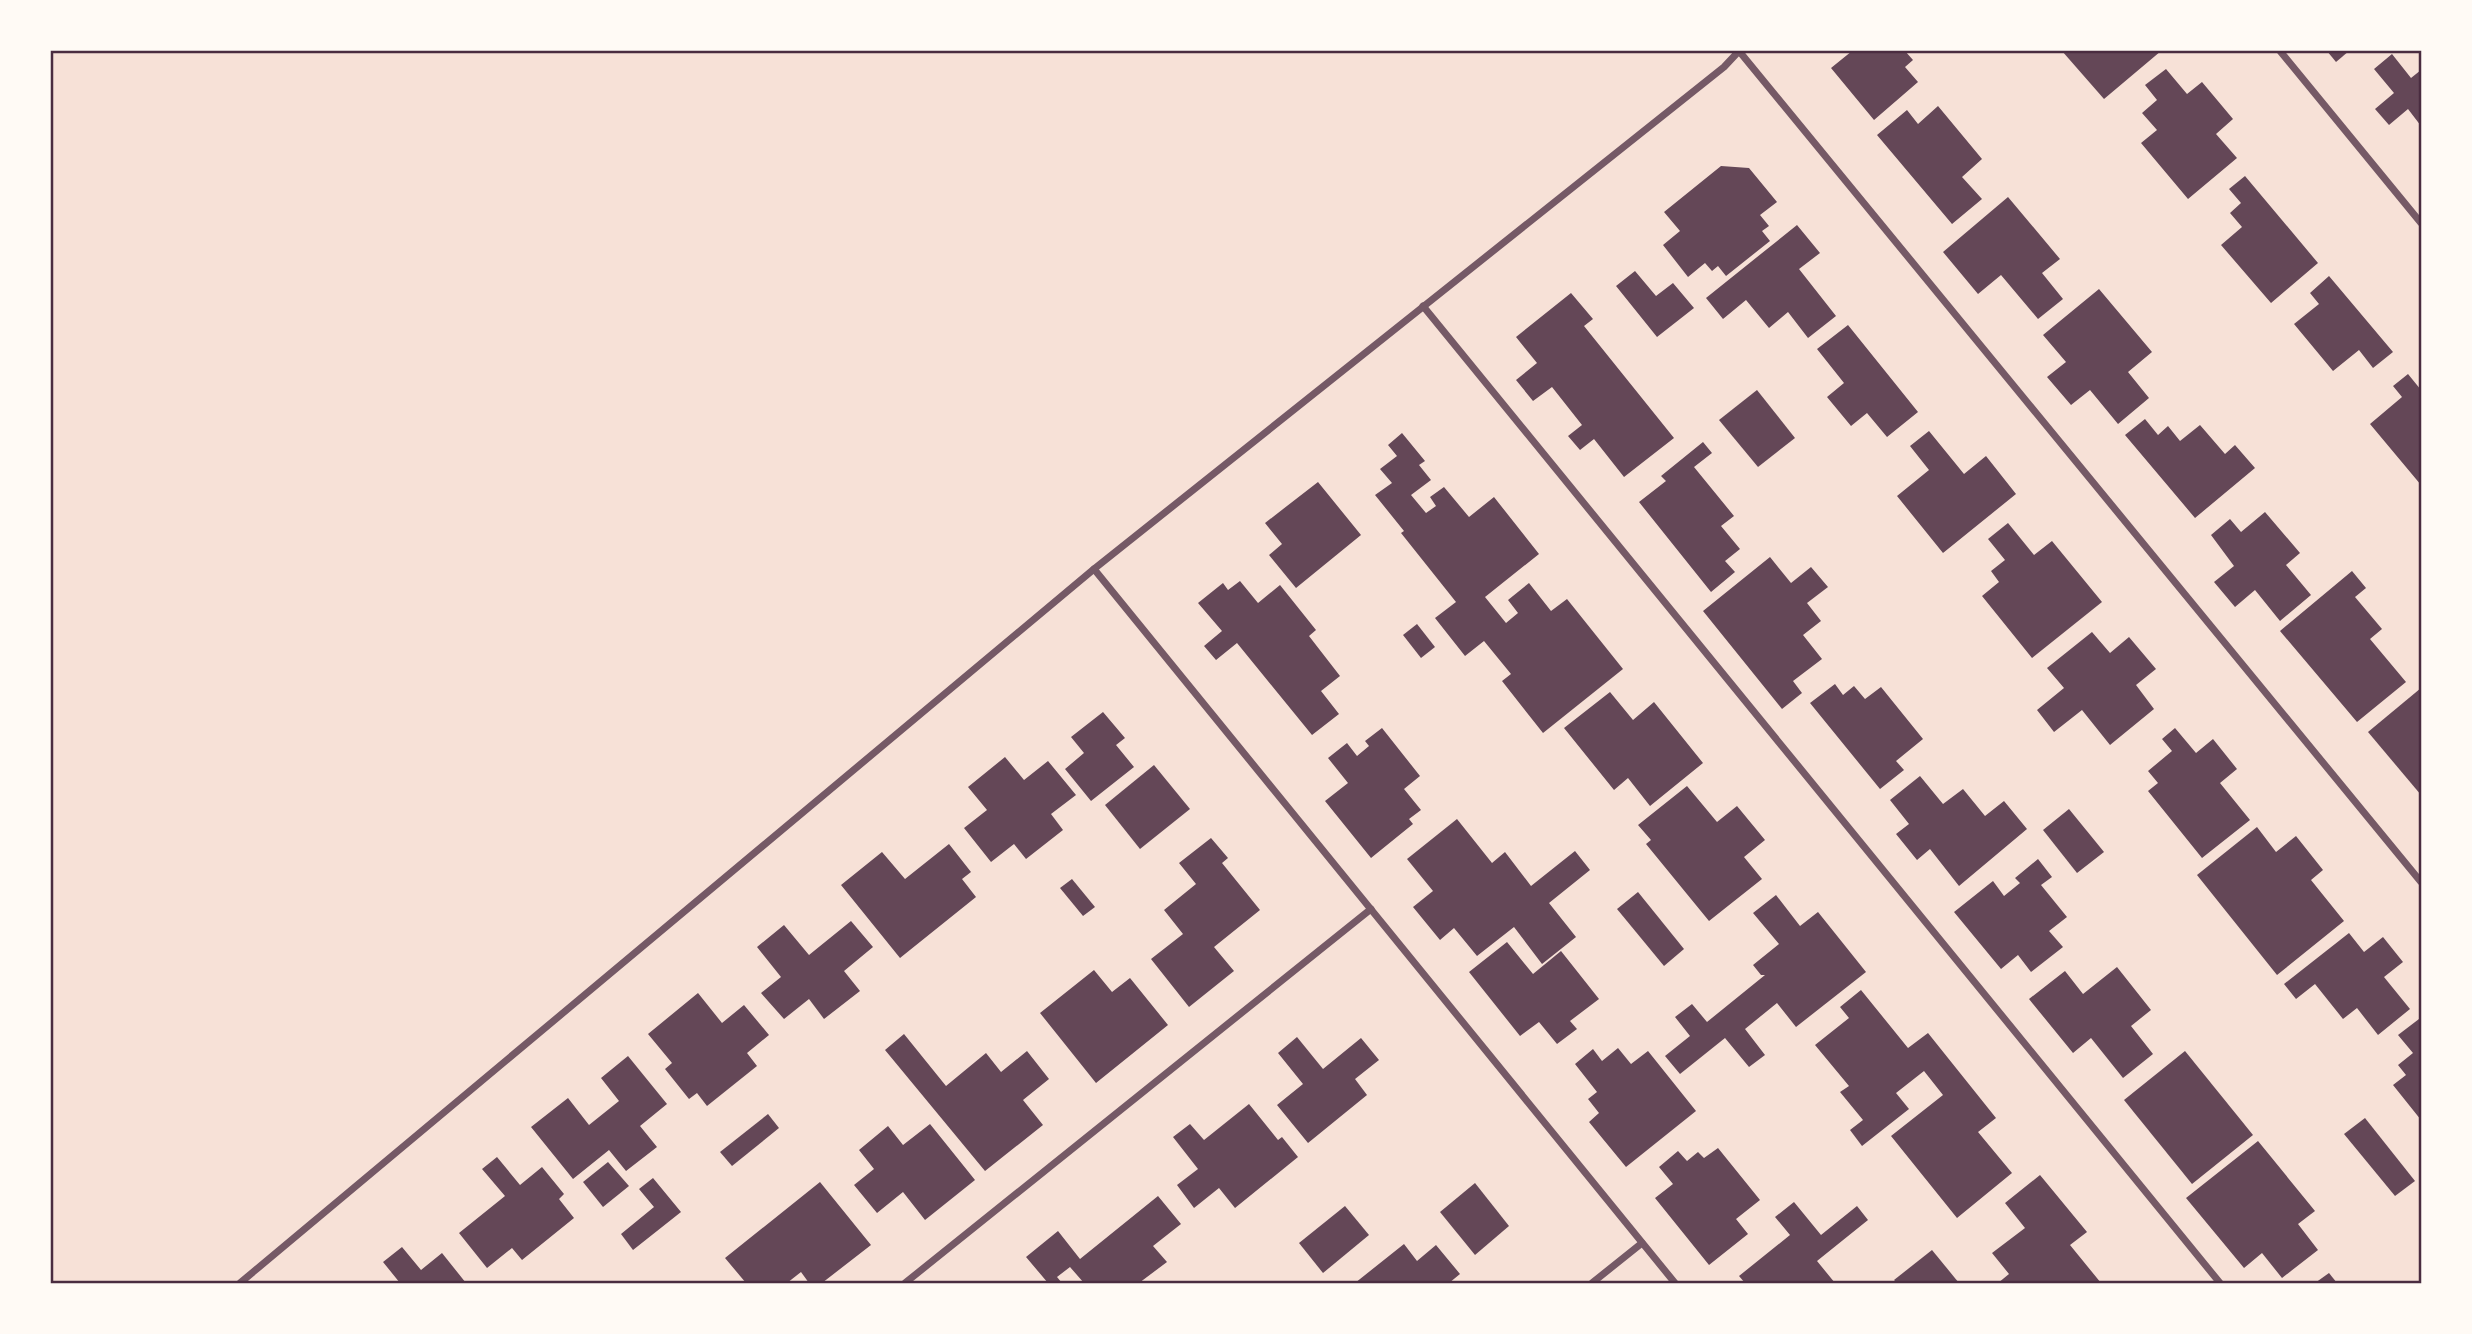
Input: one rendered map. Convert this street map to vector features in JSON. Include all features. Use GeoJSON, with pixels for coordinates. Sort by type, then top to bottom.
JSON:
{"type":"FeatureCollection","features":[{"type":"Feature","properties":{"kind":"street"},"geometry":{"type":"LineString","coordinates":[[240,1283],[1094,569],[1724,67],[1739,51],[2421,882]]}},
{"type":"Feature","properties":{"kind":"street"},"geometry":{"type":"LineString","coordinates":[[2280,51],[2421,223]]}},
{"type":"Feature","properties":{"kind":"street"},"geometry":{"type":"LineString","coordinates":[[1423,306],[2220,1283]]}},
{"type":"Feature","properties":{"kind":"street"},"geometry":{"type":"LineString","coordinates":[[1094,569],[1675,1283]]}},
{"type":"Feature","properties":{"kind":"street"},"geometry":{"type":"LineString","coordinates":[[905,1283],[1371,909]]}},
{"type":"Feature","properties":{"kind":"street"},"geometry":{"type":"LineString","coordinates":[[1592,1283],[1642,1243]]}},
{"type":"Feature","properties":{"kind":"building"},"geometry":{"type":"Polygon","coordinates":[[[1852,51],[1905,51],[1913,60],[1905,67],[1918,82],[1874,120],[1831,68],[1852,51]]]}},
{"type":"Feature","properties":{"kind":"building"},"geometry":{"type":"Polygon","coordinates":[[[2062,51],[2161,51],[2104,99],[2062,51]]]}},
{"type":"Feature","properties":{"kind":"building"},"geometry":{"type":"Polygon","coordinates":[[[2327,51],[2349,51],[2336,62],[2327,51]]]}},
{"type":"Feature","properties":{"kind":"building"},"geometry":{"type":"Polygon","coordinates":[[[2392,54],[2411,78],[2421,70],[2421,126],[2408,109],[2389,125],[2375,109],[2394,93],[2374,69],[2392,54]]]}},
{"type":"Feature","properties":{"kind":"building"},"geometry":{"type":"Polygon","coordinates":[[[2166,69],[2187,94],[2202,82],[2233,119],[2216,134],[2237,158],[2188,199],[2141,143],[2157,130],[2142,113],[2157,100],[2145,85],[2166,69]]]}},
{"type":"Feature","properties":{"kind":"building"},"geometry":{"type":"Polygon","coordinates":[[[1938,106],[1982,159],[1962,177],[1982,199],[1952,224],[1877,135],[1907,110],[1918,124],[1938,106]]]}},
{"type":"Feature","properties":{"kind":"building"},"geometry":{"type":"Polygon","coordinates":[[[1721,166],[1749,168],[1777,202],[1760,215],[1769,226],[1762,231],[1770,241],[1726,276],[1718,266],[1712,271],[1705,263],[1688,277],[1663,245],[1680,231],[1664,212],[1721,166]]]}},
{"type":"Feature","properties":{"kind":"building"},"geometry":{"type":"Polygon","coordinates":[[[2245,176],[2318,263],[2271,303],[2221,245],[2242,227],[2230,213],[2241,203],[2229,189],[2245,176]]]}},
{"type":"Feature","properties":{"kind":"building"},"geometry":{"type":"Polygon","coordinates":[[[2008,197],[2060,259],[2042,273],[2063,299],[2038,319],[2001,275],[1978,294],[1943,252],[2008,197]]]}},
{"type":"Feature","properties":{"kind":"building"},"geometry":{"type":"Polygon","coordinates":[[[1797,225],[1820,253],[1799,269],[1836,316],[1808,338],[1788,312],[1769,328],[1746,300],[1723,319],[1706,298],[1797,225]]]}},
{"type":"Feature","properties":{"kind":"building"},"geometry":{"type":"Polygon","coordinates":[[[1635,271],[1656,296],[1673,283],[1694,308],[1657,337],[1616,286],[1635,271]]]}},
{"type":"Feature","properties":{"kind":"building"},"geometry":{"type":"Polygon","coordinates":[[[2329,276],[2393,352],[2373,368],[2359,350],[2333,371],[2294,324],[2319,304],[2310,293],[2329,276]]]}},
{"type":"Feature","properties":{"kind":"building"},"geometry":{"type":"Polygon","coordinates":[[[2099,289],[2152,352],[2128,372],[2149,398],[2118,424],[2090,390],[2071,405],[2047,377],[2066,362],[2043,335],[2099,289]]]}},
{"type":"Feature","properties":{"kind":"building"},"geometry":{"type":"Polygon","coordinates":[[[1571,293],[1593,319],[1584,326],[1674,438],[1624,477],[1594,439],[1580,450],[1568,436],[1582,425],[1552,387],[1533,401],[1516,380],[1537,363],[1516,337],[1571,293]]]}},
{"type":"Feature","properties":{"kind":"building"},"geometry":{"type":"Polygon","coordinates":[[[1848,325],[1918,412],[1887,437],[1867,413],[1851,426],[1827,397],[1844,383],[1817,349],[1848,325]]]}},
{"type":"Feature","properties":{"kind":"building"},"geometry":{"type":"Polygon","coordinates":[[[2408,374],[2421,390],[2421,485],[2370,424],[2402,397],[2393,386],[2408,374]]]}},
{"type":"Feature","properties":{"kind":"building"},"geometry":{"type":"Polygon","coordinates":[[[1757,390],[1795,438],[1758,467],[1719,420],[1757,390]]]}},
{"type":"Feature","properties":{"kind":"building"},"geometry":{"type":"Polygon","coordinates":[[[2145,419],[2158,435],[2168,426],[2180,441],[2200,425],[2225,454],[2235,445],[2255,468],[2195,518],[2125,435],[2145,419]]]}},
{"type":"Feature","properties":{"kind":"building"},"geometry":{"type":"Polygon","coordinates":[[[1929,431],[1964,474],[1986,456],[2016,494],[1943,553],[1897,496],[1929,470],[1910,446],[1929,431]]]}},
{"type":"Feature","properties":{"kind":"building"},"geometry":{"type":"Polygon","coordinates":[[[1402,433],[1425,461],[1419,465],[1431,480],[1411,495],[1426,513],[1436,506],[1430,497],[1444,487],[1469,517],[1494,497],[1539,554],[1485,597],[1506,623],[1518,613],[1508,600],[1529,583],[1551,611],[1567,599],[1623,669],[1543,733],[1502,681],[1511,674],[1484,641],[1465,656],[1435,618],[1456,602],[1401,533],[1404,531],[1375,495],[1392,483],[1380,469],[1397,456],[1388,445],[1402,433]]]}},
{"type":"Feature","properties":{"kind":"building"},"geometry":{"type":"Polygon","coordinates":[[[1703,442],[1712,453],[1694,467],[1734,516],[1721,526],[1740,549],[1725,561],[1735,572],[1711,592],[1639,502],[1666,481],[1661,476],[1703,442]]]}},
{"type":"Feature","properties":{"kind":"building"},"geometry":{"type":"Polygon","coordinates":[[[1318,482],[1361,535],[1296,588],[1269,555],[1282,544],[1265,523],[1318,482]]]}},
{"type":"Feature","properties":{"kind":"building"},"geometry":{"type":"Polygon","coordinates":[[[2265,512],[2300,553],[2286,565],[2311,595],[2280,621],[2255,590],[2235,607],[2214,582],[2234,566],[2211,535],[2230,519],[2241,532],[2265,512]]]}},
{"type":"Feature","properties":{"kind":"building"},"geometry":{"type":"Polygon","coordinates":[[[2008,523],[2034,555],[2052,541],[2102,602],[2032,658],[1982,596],[1999,582],[1991,571],[2005,560],[1988,539],[2008,523]]]}},
{"type":"Feature","properties":{"kind":"building"},"geometry":{"type":"Polygon","coordinates":[[[1770,557],[1791,583],[1811,567],[1828,587],[1807,603],[1821,621],[1803,635],[1822,659],[1793,681],[1802,693],[1782,709],[1703,611],[1770,557]]]}},
{"type":"Feature","properties":{"kind":"building"},"geometry":{"type":"Polygon","coordinates":[[[2352,571],[2366,588],[2355,597],[2382,629],[2370,639],[2406,682],[2357,722],[2280,631],[2352,571]]]}},
{"type":"Feature","properties":{"kind":"building"},"geometry":{"type":"Polygon","coordinates":[[[1240,581],[1258,603],[1280,585],[1316,630],[1309,636],[1340,676],[1321,691],[1339,714],[1312,735],[1237,643],[1216,660],[1204,646],[1222,631],[1198,603],[1223,583],[1228,590],[1240,581]]]}},
{"type":"Feature","properties":{"kind":"building"},"geometry":{"type":"Polygon","coordinates":[[[1417,624],[1435,647],[1421,658],[1403,635],[1417,624]]]}},
{"type":"Feature","properties":{"kind":"building"},"geometry":{"type":"Polygon","coordinates":[[[2092,632],[2110,653],[2129,637],[2156,669],[2136,685],[2154,709],[2110,745],[2082,710],[2054,732],[2037,710],[2064,688],[2047,668],[2092,632]]]}},
{"type":"Feature","properties":{"kind":"building"},"geometry":{"type":"Polygon","coordinates":[[[1835,684],[1843,695],[1854,686],[1865,699],[1881,687],[1923,739],[1896,761],[1904,770],[1880,789],[1810,703],[1835,684]]]}},
{"type":"Feature","properties":{"kind":"building"},"geometry":{"type":"Polygon","coordinates":[[[2421,688],[2421,795],[2368,732],[2421,688]]]}},
{"type":"Feature","properties":{"kind":"building"},"geometry":{"type":"Polygon","coordinates":[[[1610,692],[1633,720],[1654,702],[1703,763],[1650,806],[1628,778],[1614,790],[1564,728],[1610,692]]]}},
{"type":"Feature","properties":{"kind":"building"},"geometry":{"type":"Polygon","coordinates":[[[1103,712],[1125,738],[1116,745],[1134,767],[1091,801],[1065,769],[1084,753],[1071,737],[1103,712]]]}},
{"type":"Feature","properties":{"kind":"building"},"geometry":{"type":"Polygon","coordinates":[[[1382,728],[1420,776],[1404,789],[1421,810],[1409,819],[1413,824],[1371,858],[1325,801],[1348,783],[1328,758],[1347,743],[1357,756],[1369,746],[1365,741],[1382,728]]]}},
{"type":"Feature","properties":{"kind":"building"},"geometry":{"type":"Polygon","coordinates":[[[2175,728],[2196,753],[2213,739],[2237,769],[2220,783],[2250,820],[2202,858],[2148,791],[2158,783],[2148,771],[2172,751],[2162,739],[2175,728]]]}},
{"type":"Feature","properties":{"kind":"building"},"geometry":{"type":"Polygon","coordinates":[[[1005,757],[1024,780],[1048,761],[1076,795],[1051,814],[1063,830],[1026,859],[1014,844],[991,862],[964,828],[987,810],[968,787],[1005,757]]]}},
{"type":"Feature","properties":{"kind":"building"},"geometry":{"type":"Polygon","coordinates":[[[1154,765],[1190,809],[1140,849],[1105,805],[1154,765]]]}},
{"type":"Feature","properties":{"kind":"building"},"geometry":{"type":"Polygon","coordinates":[[[1920,776],[1943,804],[1963,789],[1985,816],[2004,801],[2027,829],[1959,886],[1930,849],[1917,860],[1896,834],[1909,824],[1890,800],[1920,776]]]}},
{"type":"Feature","properties":{"kind":"building"},"geometry":{"type":"Polygon","coordinates":[[[1687,786],[1717,822],[1737,806],[1765,840],[1744,857],[1762,879],[1709,921],[1646,844],[1651,840],[1638,825],[1687,786]]]}},
{"type":"Feature","properties":{"kind":"building"},"geometry":{"type":"Polygon","coordinates":[[[2069,809],[2104,852],[2077,873],[2043,830],[2069,809]]]}},
{"type":"Feature","properties":{"kind":"building"},"geometry":{"type":"Polygon","coordinates":[[[1457,819],[1492,863],[1505,852],[1531,886],[1575,851],[1590,870],[1549,903],[1576,937],[1542,964],[1514,927],[1477,956],[1454,928],[1440,940],[1413,907],[1433,891],[1407,859],[1457,819]]]}},
{"type":"Feature","properties":{"kind":"building"},"geometry":{"type":"Polygon","coordinates":[[[2257,827],[2276,852],[2296,836],[2323,870],[2311,880],[2344,921],[2277,975],[2197,875],[2257,827]]]}},
{"type":"Feature","properties":{"kind":"building"},"geometry":{"type":"Polygon","coordinates":[[[1211,838],[1228,858],[1222,863],[1260,910],[1214,947],[1234,971],[1189,1007],[1151,959],[1183,934],[1164,910],[1196,884],[1179,863],[1211,838]]]}},
{"type":"Feature","properties":{"kind":"building"},"geometry":{"type":"Polygon","coordinates":[[[949,844],[971,872],[962,879],[976,897],[900,958],[841,885],[882,852],[905,879],[949,844]]]}},
{"type":"Feature","properties":{"kind":"building"},"geometry":{"type":"Polygon","coordinates":[[[2038,859],[2052,877],[2041,885],[2067,917],[2049,931],[2063,947],[2031,972],[2018,955],[2001,969],[1954,912],[1993,881],[2004,896],[2020,883],[2015,878],[2038,859]]]}},
{"type":"Feature","properties":{"kind":"building"},"geometry":{"type":"Polygon","coordinates":[[[1072,879],[1095,907],[1083,916],[1060,888],[1072,879]]]}},
{"type":"Feature","properties":{"kind":"building"},"geometry":{"type":"Polygon","coordinates":[[[1638,892],[1684,949],[1664,966],[1617,909],[1638,892]]]}},
{"type":"Feature","properties":{"kind":"building"},"geometry":{"type":"Polygon","coordinates":[[[1776,895],[1800,926],[1818,912],[1866,972],[1796,1027],[1777,1003],[1745,1029],[1765,1055],[1749,1067],[1725,1038],[1680,1074],[1665,1056],[1690,1036],[1675,1017],[1692,1004],[1707,1022],[1765,975],[1761,975],[1753,965],[1779,944],[1753,913],[1776,895]]]}},
{"type":"Feature","properties":{"kind":"building"},"geometry":{"type":"Polygon","coordinates":[[[851,921],[873,947],[844,971],[860,991],[824,1019],[809,999],[784,1019],[761,993],[781,977],[757,947],[784,925],[809,955],[851,921]]]}},
{"type":"Feature","properties":{"kind":"building"},"geometry":{"type":"Polygon","coordinates":[[[2349,933],[2364,952],[2383,937],[2403,962],[2384,977],[2410,1009],[2378,1035],[2357,1008],[2343,1019],[2315,984],[2296,999],[2284,984],[2349,933]]]}},
{"type":"Feature","properties":{"kind":"building"},"geometry":{"type":"Polygon","coordinates":[[[1507,942],[1533,974],[1561,951],[1599,999],[1570,1021],[1577,1029],[1557,1044],[1539,1022],[1520,1036],[1469,972],[1507,942]]]}},
{"type":"Feature","properties":{"kind":"building"},"geometry":{"type":"Polygon","coordinates":[[[2117,967],[2151,1010],[2131,1026],[2153,1054],[2123,1078],[2091,1038],[2073,1053],[2029,999],[2065,971],[2083,994],[2117,967]]]}},
{"type":"Feature","properties":{"kind":"building"},"geometry":{"type":"Polygon","coordinates":[[[1094,970],[1112,992],[1130,978],[1168,1025],[1096,1083],[1040,1013],[1094,970]]]}},
{"type":"Feature","properties":{"kind":"building"},"geometry":{"type":"Polygon","coordinates":[[[1861,990],[1908,1048],[1928,1033],[1996,1118],[1978,1132],[2012,1173],[1957,1218],[1891,1136],[1943,1095],[1924,1071],[1896,1093],[1909,1109],[1862,1146],[1850,1130],[1863,1120],[1840,1092],[1849,1086],[1815,1045],[1849,1018],[1840,1007],[1861,990]]]}},
{"type":"Feature","properties":{"kind":"building"},"geometry":{"type":"Polygon","coordinates":[[[698,993],[722,1023],[744,1005],[769,1035],[747,1053],[757,1066],[707,1106],[697,1093],[689,1099],[665,1069],[672,1063],[648,1034],[698,993]]]}},
{"type":"Feature","properties":{"kind":"building"},"geometry":{"type":"Polygon","coordinates":[[[2419,1019],[2421,1120],[2393,1085],[2406,1075],[2398,1065],[2413,1053],[2398,1035],[2419,1019]]]}},
{"type":"Feature","properties":{"kind":"building"},"geometry":{"type":"Polygon","coordinates":[[[904,1034],[946,1086],[986,1053],[1001,1072],[1027,1051],[1049,1079],[1023,1100],[1043,1125],[985,1171],[885,1050],[904,1034]]]}},
{"type":"Feature","properties":{"kind":"building"},"geometry":{"type":"Polygon","coordinates":[[[1297,1037],[1323,1069],[1361,1038],[1379,1060],[1355,1079],[1367,1095],[1308,1143],[1277,1105],[1303,1084],[1278,1053],[1297,1037]]]}},
{"type":"Feature","properties":{"kind":"building"},"geometry":{"type":"Polygon","coordinates":[[[1618,1048],[1631,1064],[1648,1051],[1696,1111],[1626,1167],[1589,1122],[1599,1113],[1588,1099],[1597,1092],[1575,1064],[1593,1049],[1602,1061],[1618,1048]]]}},
{"type":"Feature","properties":{"kind":"building"},"geometry":{"type":"Polygon","coordinates":[[[2185,1051],[2253,1135],[2192,1184],[2124,1100],[2185,1051]]]}},
{"type":"Feature","properties":{"kind":"building"},"geometry":{"type":"Polygon","coordinates":[[[628,1056],[667,1104],[640,1126],[657,1147],[626,1171],[609,1150],[573,1179],[531,1127],[568,1098],[589,1125],[619,1101],[601,1078],[628,1056]]]}},
{"type":"Feature","properties":{"kind":"building"},"geometry":{"type":"Polygon","coordinates":[[[1249,1104],[1278,1140],[1282,1137],[1298,1157],[1235,1208],[1219,1188],[1194,1208],[1177,1185],[1198,1169],[1173,1137],[1190,1124],[1204,1140],[1249,1104]]]}},
{"type":"Feature","properties":{"kind":"building"},"geometry":{"type":"Polygon","coordinates":[[[768,1114],[779,1128],[732,1166],[720,1152],[768,1114]]]}},
{"type":"Feature","properties":{"kind":"building"},"geometry":{"type":"Polygon","coordinates":[[[2365,1118],[2415,1181],[2395,1196],[2344,1134],[2365,1118]]]}},
{"type":"Feature","properties":{"kind":"building"},"geometry":{"type":"Polygon","coordinates":[[[930,1124],[975,1180],[925,1220],[903,1192],[877,1213],[854,1185],[874,1169],[859,1150],[888,1126],[903,1145],[930,1124]]]}},
{"type":"Feature","properties":{"kind":"building"},"geometry":{"type":"Polygon","coordinates":[[[2258,1141],[2315,1211],[2298,1224],[2318,1250],[2282,1278],[2262,1253],[2244,1268],[2186,1198],[2258,1141]]]}},
{"type":"Feature","properties":{"kind":"building"},"geometry":{"type":"Polygon","coordinates":[[[1718,1148],[1760,1200],[1736,1219],[1748,1234],[1709,1265],[1655,1198],[1673,1184],[1659,1167],[1678,1151],[1687,1161],[1698,1152],[1704,1158],[1718,1148]]]}},
{"type":"Feature","properties":{"kind":"building"},"geometry":{"type":"Polygon","coordinates":[[[497,1157],[520,1185],[542,1167],[564,1194],[559,1199],[574,1218],[522,1260],[512,1248],[487,1268],[459,1233],[505,1196],[482,1169],[497,1157]]]}},
{"type":"Feature","properties":{"kind":"building"},"geometry":{"type":"Polygon","coordinates":[[[608,1162],[629,1186],[603,1207],[583,1182],[608,1162]]]}},
{"type":"Feature","properties":{"kind":"building"},"geometry":{"type":"Polygon","coordinates":[[[2040,1175],[2087,1232],[2070,1245],[2101,1283],[1998,1283],[2009,1274],[1992,1253],[2025,1228],[2005,1203],[2040,1175]]]}},
{"type":"Feature","properties":{"kind":"building"},"geometry":{"type":"Polygon","coordinates":[[[653,1178],[681,1212],[633,1250],[621,1234],[654,1207],[639,1189],[653,1178]]]}},
{"type":"Feature","properties":{"kind":"building"},"geometry":{"type":"Polygon","coordinates":[[[820,1182],[871,1245],[822,1283],[809,1283],[801,1272],[787,1283],[746,1283],[725,1258],[820,1182]]]}},
{"type":"Feature","properties":{"kind":"building"},"geometry":{"type":"Polygon","coordinates":[[[1475,1183],[1509,1226],[1475,1255],[1440,1212],[1475,1183]]]}},
{"type":"Feature","properties":{"kind":"building"},"geometry":{"type":"Polygon","coordinates":[[[1158,1196],[1181,1224],[1153,1246],[1167,1262],[1139,1283],[1084,1283],[1070,1267],[1057,1277],[1062,1283],[1048,1283],[1026,1257],[1058,1231],[1080,1259],[1158,1196]]]}},
{"type":"Feature","properties":{"kind":"building"},"geometry":{"type":"Polygon","coordinates":[[[1794,1202],[1821,1235],[1857,1206],[1868,1220],[1817,1261],[1835,1283],[1745,1283],[1739,1276],[1790,1235],[1775,1217],[1794,1202]]]}},
{"type":"Feature","properties":{"kind":"building"},"geometry":{"type":"Polygon","coordinates":[[[1345,1206],[1369,1235],[1323,1273],[1299,1243],[1345,1206]]]}},
{"type":"Feature","properties":{"kind":"building"},"geometry":{"type":"Polygon","coordinates":[[[1404,1244],[1417,1261],[1436,1245],[1460,1274],[1449,1283],[1355,1283],[1404,1244]]]}},
{"type":"Feature","properties":{"kind":"building"},"geometry":{"type":"Polygon","coordinates":[[[402,1247],[421,1270],[442,1253],[466,1283],[400,1283],[383,1262],[402,1247]]]}},
{"type":"Feature","properties":{"kind":"building"},"geometry":{"type":"Polygon","coordinates":[[[1932,1250],[1959,1283],[1897,1283],[1894,1280],[1932,1250]]]}},
{"type":"Feature","properties":{"kind":"building"},"geometry":{"type":"Polygon","coordinates":[[[2329,1273],[2337,1283],[2315,1283],[2329,1273]]]}}]}
